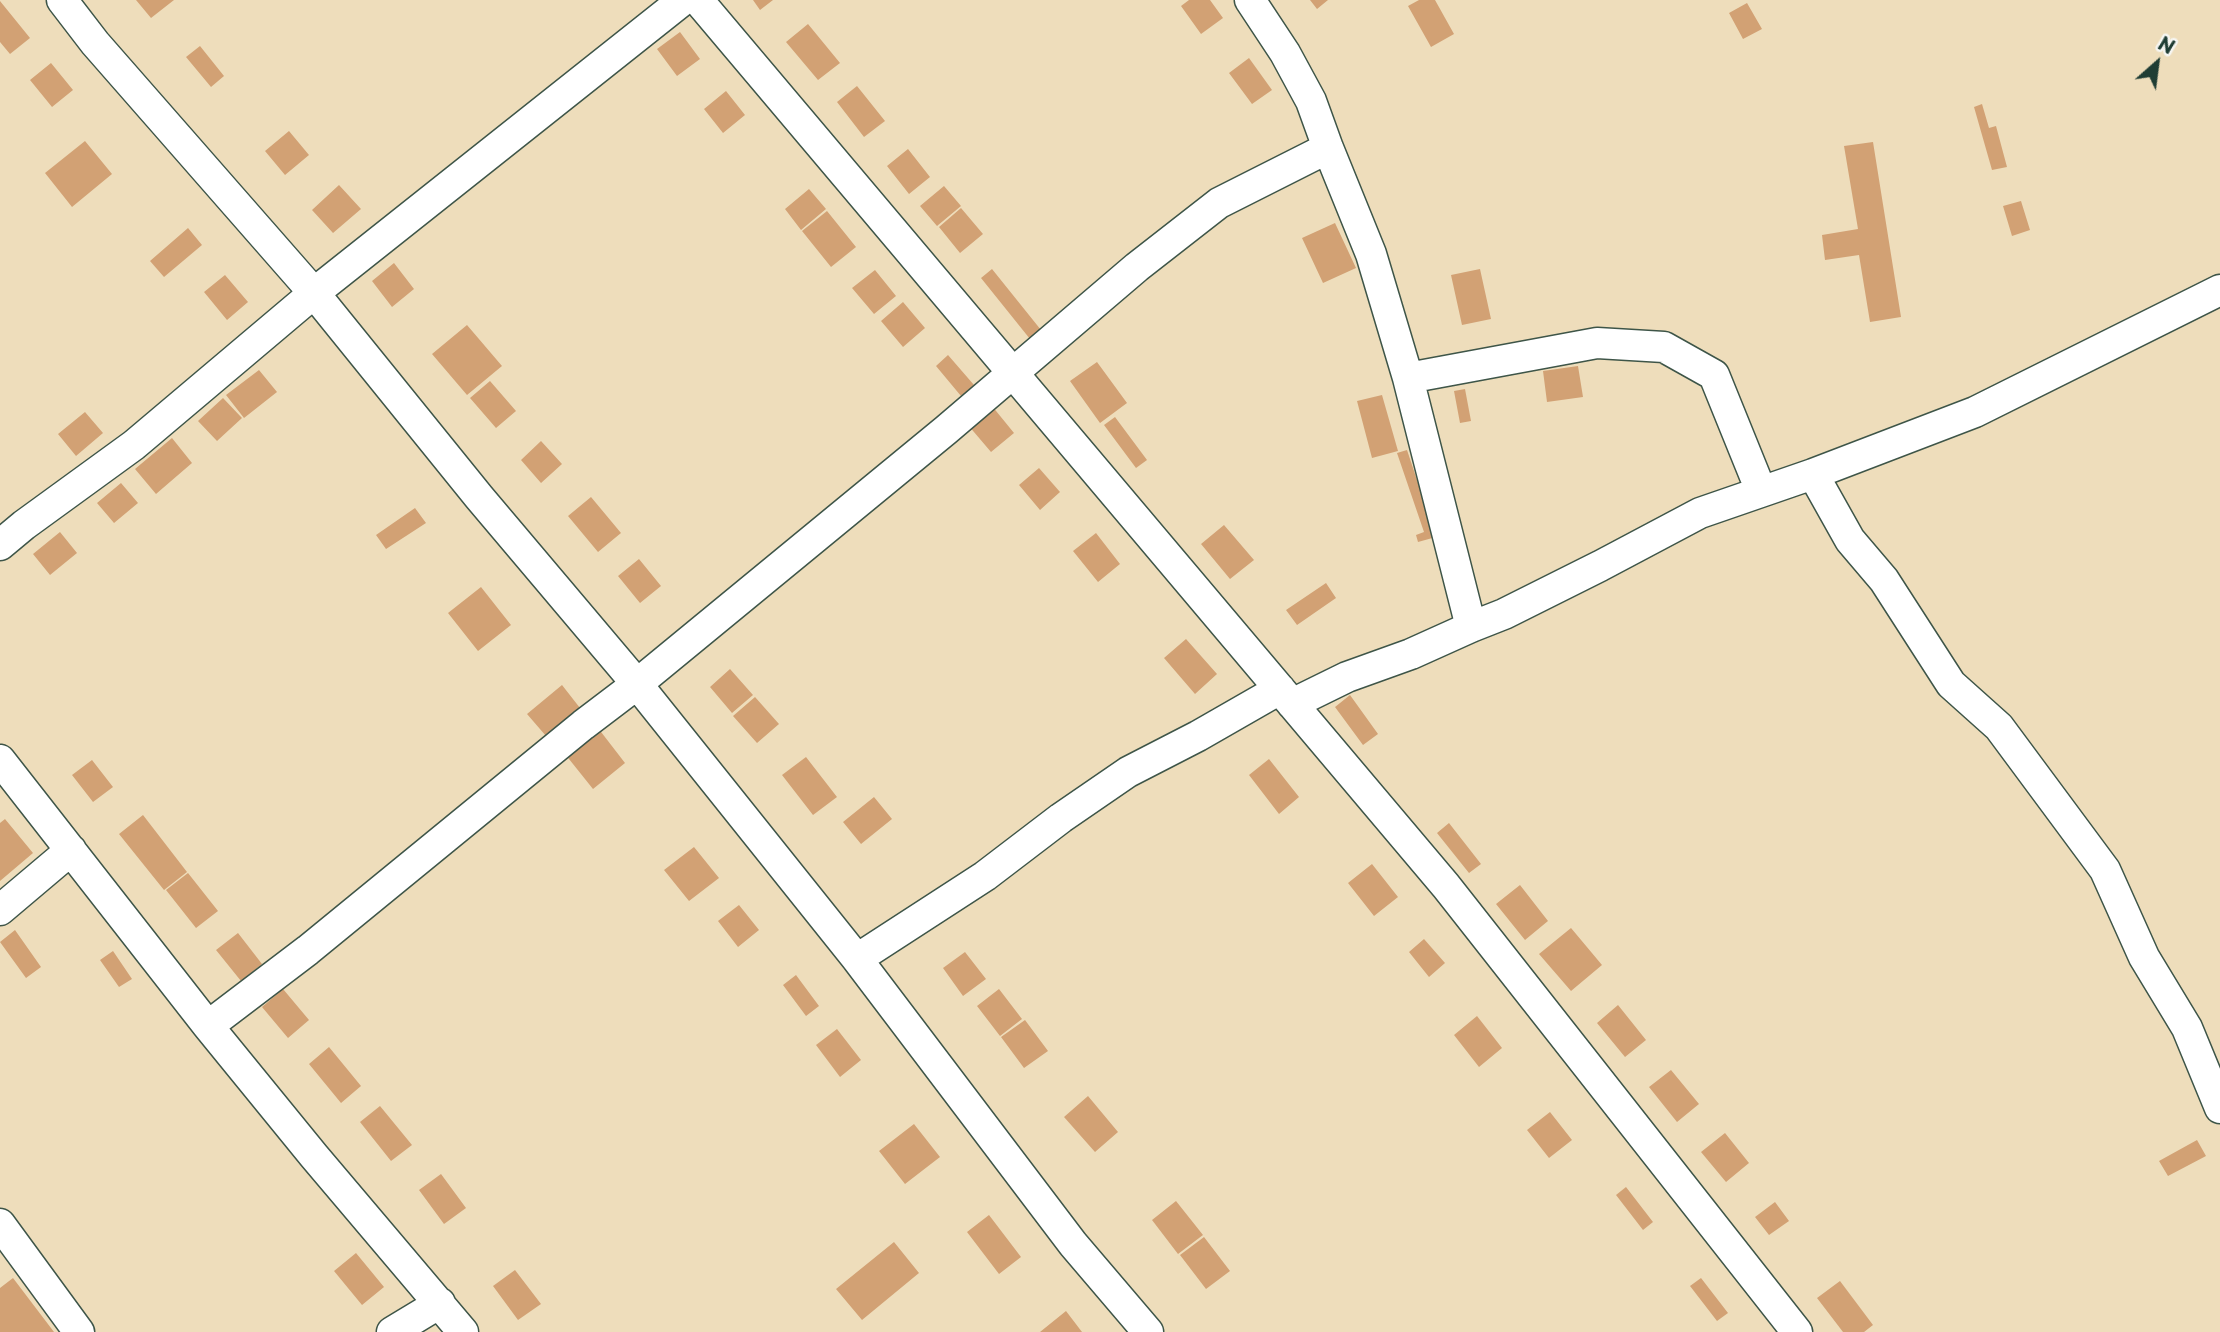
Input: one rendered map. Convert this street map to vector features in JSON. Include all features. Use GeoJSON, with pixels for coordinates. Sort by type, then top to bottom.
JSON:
{"type":"FeatureCollection","features":[{"type":"Feature","properties":{"kind":"street"},"geometry":{"type":"LineString","coordinates":[[62,0],[95,43],[314,293],[479,497],[636,684],[857,959],[1073,1244],[1148,1332]]}},
{"type":"Feature","properties":{"kind":"street"},"geometry":{"type":"LineString","coordinates":[[0,545],[134,445],[314,293],[682,0]]}},
{"type":"Feature","properties":{"kind":"street"},"geometry":{"type":"LineString","coordinates":[[698,0],[1446,886],[1797,1332]]}},
{"type":"Feature","properties":{"kind":"street"},"geometry":{"type":"LineString","coordinates":[[1250,0],[1285,53],[1311,101],[1371,254],[1408,378],[1471,626]]}},
{"type":"Feature","properties":{"kind":"street"},"geometry":{"type":"LineString","coordinates":[[208,1026],[308,950],[636,684],[946,430],[1137,267],[1219,203],[1328,148]]}},
{"type":"Feature","properties":{"kind":"street"},"geometry":{"type":"LineString","coordinates":[[857,959],[985,876],[1061,818],[1128,772],[1198,736],[1286,697],[1411,653],[1504,614],[1700,513],[1813,474],[1975,412],[2220,290]]}},
{"type":"Feature","properties":{"kind":"street"},"geometry":{"type":"LineString","coordinates":[[1408,378],[1597,343],[1664,347],[1714,376],[1761,491]]}},
{"type":"Feature","properties":{"kind":"street"},"geometry":{"type":"LineString","coordinates":[[1813,474],[1850,540],[1884,580],[1951,684],[1999,727],[2105,870],[2144,957],[2187,1028],[2220,1108]]}},
{"type":"Feature","properties":{"kind":"street"},"geometry":{"type":"LineString","coordinates":[[0,760],[208,1026],[463,1332]]}},
{"type":"Feature","properties":{"kind":"street"},"geometry":{"type":"LineString","coordinates":[[0,910],[71,850]]}},
{"type":"Feature","properties":{"kind":"street"},"geometry":{"type":"LineString","coordinates":[[0,1224],[79,1332]]}},
{"type":"Feature","properties":{"kind":"street"},"geometry":{"type":"LineString","coordinates":[[392,1332],[440,1303]]}},
{"type":"Feature","properties":{"kind":"building"},"geometry":{"type":"Polygon","coordinates":[[[136,0],[174,0],[151,18],[136,0]]]}},
{"type":"Feature","properties":{"kind":"building"},"geometry":{"type":"Polygon","coordinates":[[[753,0],[773,0],[760,10],[753,0]]]}},
{"type":"Feature","properties":{"kind":"building"},"geometry":{"type":"Polygon","coordinates":[[[1189,0],[1210,0],[1223,18],[1201,34],[1181,6],[1189,0]]]}},
{"type":"Feature","properties":{"kind":"building"},"geometry":{"type":"Polygon","coordinates":[[[1310,0],[1328,0],[1317,9],[1310,0]]]}},
{"type":"Feature","properties":{"kind":"building"},"geometry":{"type":"Polygon","coordinates":[[[1419,0],[1435,0],[1454,34],[1431,47],[1408,6],[1419,0]]]}},
{"type":"Feature","properties":{"kind":"building"},"geometry":{"type":"Polygon","coordinates":[[[0,1],[30,38],[10,54],[0,42],[0,1]]]}},
{"type":"Feature","properties":{"kind":"building"},"geometry":{"type":"Polygon","coordinates":[[[1747,3],[1762,29],[1743,39],[1729,13],[1747,3]]]}},
{"type":"Feature","properties":{"kind":"building"},"geometry":{"type":"Polygon","coordinates":[[[808,24],[840,63],[818,80],[786,42],[808,24]]]}},
{"type":"Feature","properties":{"kind":"building"},"geometry":{"type":"Polygon","coordinates":[[[680,32],[700,59],[677,76],[657,49],[680,32]]]}},
{"type":"Feature","properties":{"kind":"building"},"geometry":{"type":"Polygon","coordinates":[[[200,46],[224,76],[211,87],[186,57],[200,46]]]}},
{"type":"Feature","properties":{"kind":"building"},"geometry":{"type":"Polygon","coordinates":[[[1249,58],[1272,90],[1252,104],[1229,73],[1249,58]]]}},
{"type":"Feature","properties":{"kind":"building"},"geometry":{"type":"Polygon","coordinates":[[[51,63],[73,90],[52,107],[30,80],[51,63]]]}},
{"type":"Feature","properties":{"kind":"building"},"geometry":{"type":"Polygon","coordinates":[[[857,86],[885,121],[864,137],[837,102],[857,86]]]}},
{"type":"Feature","properties":{"kind":"building"},"geometry":{"type":"Polygon","coordinates":[[[726,91],[745,115],[723,133],[704,109],[726,91]]]}},
{"type":"Feature","properties":{"kind":"building"},"geometry":{"type":"Polygon","coordinates":[[[1982,104],[1989,128],[1996,126],[2007,167],[1992,170],[1974,107],[1982,104]]]}},
{"type":"Feature","properties":{"kind":"building"},"geometry":{"type":"Polygon","coordinates":[[[289,131],[309,155],[285,175],[265,151],[289,131]]]}},
{"type":"Feature","properties":{"kind":"building"},"geometry":{"type":"Polygon","coordinates":[[[85,141],[112,174],[72,207],[45,173],[85,141]]]}},
{"type":"Feature","properties":{"kind":"building"},"geometry":{"type":"Polygon","coordinates":[[[1873,142],[1901,317],[1870,322],[1859,255],[1825,260],[1822,235],[1858,229],[1844,146],[1873,142]]]}},
{"type":"Feature","properties":{"kind":"building"},"geometry":{"type":"Polygon","coordinates":[[[908,149],[930,177],[909,194],[887,166],[908,149]]]}},
{"type":"Feature","properties":{"kind":"building"},"geometry":{"type":"Polygon","coordinates":[[[339,185],[361,209],[333,233],[312,210],[339,185]]]}},
{"type":"Feature","properties":{"kind":"building"},"geometry":{"type":"Polygon","coordinates":[[[944,186],[961,206],[937,226],[920,206],[944,186]]]}},
{"type":"Feature","properties":{"kind":"building"},"geometry":{"type":"Polygon","coordinates":[[[809,189],[826,209],[801,230],[785,209],[809,189]]]}},
{"type":"Feature","properties":{"kind":"building"},"geometry":{"type":"Polygon","coordinates":[[[2021,201],[2030,230],[2012,236],[2003,206],[2021,201]]]}},
{"type":"Feature","properties":{"kind":"building"},"geometry":{"type":"Polygon","coordinates":[[[961,208],[983,234],[960,253],[939,227],[961,208]]]}},
{"type":"Feature","properties":{"kind":"building"},"geometry":{"type":"Polygon","coordinates":[[[827,211],[856,247],[831,267],[802,231],[827,211]]]}},
{"type":"Feature","properties":{"kind":"building"},"geometry":{"type":"Polygon","coordinates":[[[1335,223],[1356,268],[1323,283],[1302,238],[1335,223]]]}},
{"type":"Feature","properties":{"kind":"building"},"geometry":{"type":"Polygon","coordinates":[[[188,228],[202,245],[164,277],[150,261],[188,228]]]}},
{"type":"Feature","properties":{"kind":"building"},"geometry":{"type":"Polygon","coordinates":[[[394,263],[414,289],[392,307],[372,281],[394,263]]]}},
{"type":"Feature","properties":{"kind":"building"},"geometry":{"type":"Polygon","coordinates":[[[992,269],[1041,330],[1030,339],[981,278],[992,269]]]}},
{"type":"Feature","properties":{"kind":"building"},"geometry":{"type":"Polygon","coordinates":[[[1480,269],[1491,319],[1462,325],[1451,275],[1480,269]]]}},
{"type":"Feature","properties":{"kind":"building"},"geometry":{"type":"Polygon","coordinates":[[[875,270],[896,296],[874,314],[852,288],[875,270]]]}},
{"type":"Feature","properties":{"kind":"building"},"geometry":{"type":"Polygon","coordinates":[[[225,275],[248,302],[227,320],[204,292],[225,275]]]}},
{"type":"Feature","properties":{"kind":"building"},"geometry":{"type":"Polygon","coordinates":[[[903,302],[925,328],[903,347],[881,321],[903,302]]]}},
{"type":"Feature","properties":{"kind":"building"},"geometry":{"type":"Polygon","coordinates":[[[467,325],[502,366],[467,395],[432,354],[467,325]]]}},
{"type":"Feature","properties":{"kind":"building"},"geometry":{"type":"Polygon","coordinates":[[[948,355],[974,385],[961,396],[936,366],[948,355]]]}},
{"type":"Feature","properties":{"kind":"building"},"geometry":{"type":"Polygon","coordinates":[[[1097,362],[1127,403],[1100,423],[1070,381],[1097,362]]]}},
{"type":"Feature","properties":{"kind":"building"},"geometry":{"type":"Polygon","coordinates":[[[1578,366],[1583,397],[1547,402],[1543,371],[1578,366]]]}},
{"type":"Feature","properties":{"kind":"building"},"geometry":{"type":"Polygon","coordinates":[[[259,370],[277,392],[244,418],[226,395],[259,370]]]}},
{"type":"Feature","properties":{"kind":"building"},"geometry":{"type":"Polygon","coordinates":[[[490,381],[516,411],[496,428],[470,398],[490,381]]]}},
{"type":"Feature","properties":{"kind":"building"},"geometry":{"type":"Polygon","coordinates":[[[1465,389],[1471,421],[1460,423],[1454,391],[1465,389]]]}},
{"type":"Feature","properties":{"kind":"building"},"geometry":{"type":"Polygon","coordinates":[[[1382,395],[1398,451],[1372,458],[1357,401],[1382,395]]]}},
{"type":"Feature","properties":{"kind":"building"},"geometry":{"type":"Polygon","coordinates":[[[223,398],[242,418],[217,441],[198,421],[223,398]]]}},
{"type":"Feature","properties":{"kind":"building"},"geometry":{"type":"Polygon","coordinates":[[[992,406],[1014,433],[991,452],[968,425],[992,406]]]}},
{"type":"Feature","properties":{"kind":"building"},"geometry":{"type":"Polygon","coordinates":[[[85,412],[103,433],[76,456],[58,434],[85,412]]]}},
{"type":"Feature","properties":{"kind":"building"},"geometry":{"type":"Polygon","coordinates":[[[1115,417],[1147,460],[1136,468],[1104,425],[1115,417]]]}},
{"type":"Feature","properties":{"kind":"building"},"geometry":{"type":"Polygon","coordinates":[[[172,438],[192,463],[156,494],[135,469],[172,438]]]}},
{"type":"Feature","properties":{"kind":"building"},"geometry":{"type":"Polygon","coordinates":[[[541,441],[562,464],[541,483],[521,460],[541,441]]]}},
{"type":"Feature","properties":{"kind":"building"},"geometry":{"type":"Polygon","coordinates":[[[1407,450],[1436,537],[1418,542],[1416,535],[1424,532],[1397,453],[1407,450]]]}},
{"type":"Feature","properties":{"kind":"building"},"geometry":{"type":"Polygon","coordinates":[[[1039,468],[1060,492],[1040,510],[1019,485],[1039,468]]]}},
{"type":"Feature","properties":{"kind":"building"},"geometry":{"type":"Polygon","coordinates":[[[121,483],[138,503],[114,523],[97,503],[121,483]]]}},
{"type":"Feature","properties":{"kind":"building"},"geometry":{"type":"Polygon","coordinates":[[[591,497],[621,533],[598,552],[568,516],[591,497]]]}},
{"type":"Feature","properties":{"kind":"building"},"geometry":{"type":"Polygon","coordinates":[[[415,508],[426,523],[386,549],[376,535],[415,508]]]}},
{"type":"Feature","properties":{"kind":"building"},"geometry":{"type":"Polygon","coordinates":[[[1224,525],[1254,560],[1230,579],[1201,544],[1224,525]]]}},
{"type":"Feature","properties":{"kind":"building"},"geometry":{"type":"Polygon","coordinates":[[[60,532],[77,553],[50,575],[33,554],[60,532]]]}},
{"type":"Feature","properties":{"kind":"building"},"geometry":{"type":"Polygon","coordinates":[[[1096,533],[1120,564],[1098,582],[1073,551],[1096,533]]]}},
{"type":"Feature","properties":{"kind":"building"},"geometry":{"type":"Polygon","coordinates":[[[639,559],[661,586],[640,603],[618,576],[639,559]]]}},
{"type":"Feature","properties":{"kind":"building"},"geometry":{"type":"Polygon","coordinates":[[[1326,583],[1336,598],[1297,625],[1286,610],[1326,583]]]}},
{"type":"Feature","properties":{"kind":"building"},"geometry":{"type":"Polygon","coordinates":[[[481,587],[511,625],[478,651],[448,613],[481,587]]]}},
{"type":"Feature","properties":{"kind":"building"},"geometry":{"type":"Polygon","coordinates":[[[1186,639],[1217,674],[1195,694],[1164,658],[1186,639]]]}},
{"type":"Feature","properties":{"kind":"building"},"geometry":{"type":"Polygon","coordinates":[[[730,669],[753,695],[732,713],[710,687],[730,669]]]}},
{"type":"Feature","properties":{"kind":"building"},"geometry":{"type":"Polygon","coordinates":[[[562,685],[580,708],[546,736],[527,714],[562,685]]]}},
{"type":"Feature","properties":{"kind":"building"},"geometry":{"type":"Polygon","coordinates":[[[1350,695],[1378,734],[1363,745],[1335,707],[1350,695]]]}},
{"type":"Feature","properties":{"kind":"building"},"geometry":{"type":"Polygon","coordinates":[[[755,697],[779,724],[757,743],[733,716],[755,697]]]}},
{"type":"Feature","properties":{"kind":"building"},"geometry":{"type":"Polygon","coordinates":[[[598,728],[625,763],[593,789],[565,754],[598,728]]]}},
{"type":"Feature","properties":{"kind":"building"},"geometry":{"type":"Polygon","coordinates":[[[806,757],[837,797],[813,815],[782,775],[806,757]]]}},
{"type":"Feature","properties":{"kind":"building"},"geometry":{"type":"Polygon","coordinates":[[[1269,759],[1299,797],[1279,814],[1249,775],[1269,759]]]}},
{"type":"Feature","properties":{"kind":"building"},"geometry":{"type":"Polygon","coordinates":[[[92,760],[113,787],[93,802],[72,775],[92,760]]]}},
{"type":"Feature","properties":{"kind":"building"},"geometry":{"type":"Polygon","coordinates":[[[874,797],[892,819],[861,844],[843,822],[874,797]]]}},
{"type":"Feature","properties":{"kind":"building"},"geometry":{"type":"Polygon","coordinates":[[[143,815],[187,872],[164,890],[119,834],[143,815]]]}},
{"type":"Feature","properties":{"kind":"building"},"geometry":{"type":"Polygon","coordinates":[[[5,819],[33,853],[0,881],[0,823],[5,819]]]}},
{"type":"Feature","properties":{"kind":"building"},"geometry":{"type":"Polygon","coordinates":[[[1449,823],[1481,864],[1469,873],[1437,833],[1449,823]]]}},
{"type":"Feature","properties":{"kind":"building"},"geometry":{"type":"Polygon","coordinates":[[[694,847],[719,878],[689,901],[664,870],[694,847]]]}},
{"type":"Feature","properties":{"kind":"building"},"geometry":{"type":"Polygon","coordinates":[[[1372,864],[1398,897],[1374,916],[1348,883],[1372,864]]]}},
{"type":"Feature","properties":{"kind":"building"},"geometry":{"type":"Polygon","coordinates":[[[188,873],[218,911],[196,928],[166,890],[188,873]]]}},
{"type":"Feature","properties":{"kind":"building"},"geometry":{"type":"Polygon","coordinates":[[[1520,885],[1548,921],[1525,940],[1496,904],[1520,885]]]}},
{"type":"Feature","properties":{"kind":"building"},"geometry":{"type":"Polygon","coordinates":[[[739,905],[759,930],[738,947],[718,921],[739,905]]]}},
{"type":"Feature","properties":{"kind":"building"},"geometry":{"type":"Polygon","coordinates":[[[1571,928],[1602,965],[1571,991],[1539,954],[1571,928]]]}},
{"type":"Feature","properties":{"kind":"building"},"geometry":{"type":"Polygon","coordinates":[[[15,930],[41,967],[26,978],[0,942],[15,930]]]}},
{"type":"Feature","properties":{"kind":"building"},"geometry":{"type":"Polygon","coordinates":[[[238,933],[262,964],[241,981],[216,950],[238,933]]]}},
{"type":"Feature","properties":{"kind":"building"},"geometry":{"type":"Polygon","coordinates":[[[1424,939],[1445,963],[1429,977],[1409,952],[1424,939]]]}},
{"type":"Feature","properties":{"kind":"building"},"geometry":{"type":"Polygon","coordinates":[[[113,951],[132,979],[119,987],[100,960],[113,951]]]}},
{"type":"Feature","properties":{"kind":"building"},"geometry":{"type":"Polygon","coordinates":[[[965,952],[986,979],[963,996],[943,968],[965,952]]]}},
{"type":"Feature","properties":{"kind":"building"},"geometry":{"type":"Polygon","coordinates":[[[796,975],[819,1006],[806,1016],[783,985],[796,975]]]}},
{"type":"Feature","properties":{"kind":"building"},"geometry":{"type":"Polygon","coordinates":[[[283,989],[309,1020],[288,1038],[262,1007],[283,989]]]}},
{"type":"Feature","properties":{"kind":"building"},"geometry":{"type":"Polygon","coordinates":[[[999,989],[1022,1019],[1000,1036],[977,1006],[999,989]]]}},
{"type":"Feature","properties":{"kind":"building"},"geometry":{"type":"Polygon","coordinates":[[[1618,1005],[1646,1040],[1625,1057],[1597,1023],[1618,1005]]]}},
{"type":"Feature","properties":{"kind":"building"},"geometry":{"type":"Polygon","coordinates":[[[1477,1016],[1502,1048],[1479,1067],[1454,1035],[1477,1016]]]}},
{"type":"Feature","properties":{"kind":"building"},"geometry":{"type":"Polygon","coordinates":[[[1025,1020],[1048,1051],[1024,1068],[1001,1037],[1025,1020]]]}},
{"type":"Feature","properties":{"kind":"building"},"geometry":{"type":"Polygon","coordinates":[[[837,1029],[861,1060],[840,1077],[816,1045],[837,1029]]]}},
{"type":"Feature","properties":{"kind":"building"},"geometry":{"type":"Polygon","coordinates":[[[329,1047],[361,1086],[341,1103],[309,1064],[329,1047]]]}},
{"type":"Feature","properties":{"kind":"building"},"geometry":{"type":"Polygon","coordinates":[[[1671,1070],[1699,1104],[1677,1122],[1649,1087],[1671,1070]]]}},
{"type":"Feature","properties":{"kind":"building"},"geometry":{"type":"Polygon","coordinates":[[[1088,1096],[1118,1132],[1095,1152],[1064,1117],[1088,1096]]]}},
{"type":"Feature","properties":{"kind":"building"},"geometry":{"type":"Polygon","coordinates":[[[380,1106],[412,1145],[391,1161],[360,1122],[380,1106]]]}},
{"type":"Feature","properties":{"kind":"building"},"geometry":{"type":"Polygon","coordinates":[[[1550,1112],[1572,1140],[1549,1158],[1527,1130],[1550,1112]]]}},
{"type":"Feature","properties":{"kind":"building"},"geometry":{"type":"Polygon","coordinates":[[[914,1124],[940,1157],[905,1184],[879,1151],[914,1124]]]}},
{"type":"Feature","properties":{"kind":"building"},"geometry":{"type":"Polygon","coordinates":[[[1725,1133],[1749,1163],[1726,1182],[1701,1152],[1725,1133]]]}},
{"type":"Feature","properties":{"kind":"building"},"geometry":{"type":"Polygon","coordinates":[[[2197,1140],[2206,1156],[2168,1176],[2159,1161],[2197,1140]]]}},
{"type":"Feature","properties":{"kind":"building"},"geometry":{"type":"Polygon","coordinates":[[[441,1174],[466,1208],[444,1224],[419,1190],[441,1174]]]}},
{"type":"Feature","properties":{"kind":"building"},"geometry":{"type":"Polygon","coordinates":[[[1626,1187],[1653,1222],[1643,1230],[1616,1195],[1626,1187]]]}},
{"type":"Feature","properties":{"kind":"building"},"geometry":{"type":"Polygon","coordinates":[[[1176,1201],[1203,1235],[1178,1254],[1152,1220],[1176,1201]]]}},
{"type":"Feature","properties":{"kind":"building"},"geometry":{"type":"Polygon","coordinates":[[[1775,1202],[1789,1221],[1769,1235],[1755,1217],[1775,1202]]]}},
{"type":"Feature","properties":{"kind":"building"},"geometry":{"type":"Polygon","coordinates":[[[989,1215],[1021,1257],[999,1274],[967,1232],[989,1215]]]}},
{"type":"Feature","properties":{"kind":"building"},"geometry":{"type":"Polygon","coordinates":[[[1204,1237],[1230,1271],[1206,1289],[1180,1255],[1204,1237]]]}},
{"type":"Feature","properties":{"kind":"building"},"geometry":{"type":"Polygon","coordinates":[[[894,1242],[919,1273],[862,1320],[836,1289],[894,1242]]]}},
{"type":"Feature","properties":{"kind":"building"},"geometry":{"type":"Polygon","coordinates":[[[356,1253],[384,1287],[362,1305],[334,1271],[356,1253]]]}},
{"type":"Feature","properties":{"kind":"building"},"geometry":{"type":"Polygon","coordinates":[[[515,1270],[541,1304],[518,1320],[493,1286],[515,1270]]]}},
{"type":"Feature","properties":{"kind":"building"},"geometry":{"type":"Polygon","coordinates":[[[13,1278],[54,1332],[0,1332],[0,1288],[13,1278]]]}},
{"type":"Feature","properties":{"kind":"building"},"geometry":{"type":"Polygon","coordinates":[[[1701,1278],[1728,1313],[1717,1321],[1690,1286],[1701,1278]]]}},
{"type":"Feature","properties":{"kind":"building"},"geometry":{"type":"Polygon","coordinates":[[[1840,1281],[1873,1325],[1864,1332],[1843,1332],[1817,1298],[1840,1281]]]}},
{"type":"Feature","properties":{"kind":"building"},"geometry":{"type":"Polygon","coordinates":[[[1066,1311],[1082,1332],[1040,1332],[1066,1311]]]}}]}
